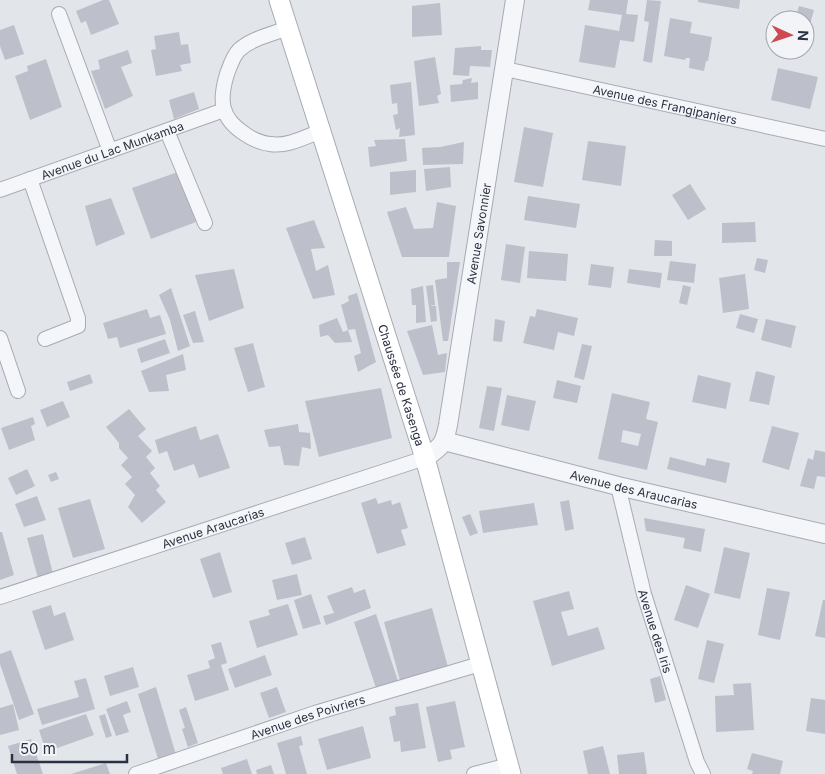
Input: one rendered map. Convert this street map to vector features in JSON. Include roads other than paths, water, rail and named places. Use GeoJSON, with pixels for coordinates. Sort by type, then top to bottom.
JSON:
{"type":"FeatureCollection","features":[{"type":"Feature","properties":{"kind":"main road","name":"Chaussée de Kasenga"},"geometry":{"type":"LineString","coordinates":[[279,0],[426,458],[510,770]]}},
{"type":"Feature","properties":{"kind":"street","name":"Avenue Savonnier"},"geometry":{"type":"LineString","coordinates":[[444,441],[515,0]]}},
{"type":"Feature","properties":{"kind":"street"},"geometry":{"type":"LineString","coordinates":[[59,14],[110,151]]}},
{"type":"Feature","properties":{"kind":"street"},"geometry":{"type":"LineString","coordinates":[[288,28],[247,44],[238,51],[232,60],[225,83],[223,92],[224,110],[230,121],[240,130],[268,144],[289,143],[321,131]]}},
{"type":"Feature","properties":{"kind":"street","name":"Avenue des Frangipaniers"},"geometry":{"type":"LineString","coordinates":[[505,69],[825,139]]}},
{"type":"Feature","properties":{"kind":"street","name":"Avenue du Lac Munkamba"},"geometry":{"type":"LineString","coordinates":[[0,190],[224,110]]}},
{"type":"Feature","properties":{"kind":"street"},"geometry":{"type":"LineString","coordinates":[[167,131],[204,223]]}},
{"type":"Feature","properties":{"kind":"street"},"geometry":{"type":"LineString","coordinates":[[30,179],[78,318],[78,326],[45,339]]}},
{"type":"Feature","properties":{"kind":"street"},"geometry":{"type":"LineString","coordinates":[[0,338],[18,391]]}},
{"type":"Feature","properties":{"kind":"street"},"geometry":{"type":"LineString","coordinates":[[426,458],[438,449],[444,441]]}},
{"type":"Feature","properties":{"kind":"street","name":"Avenue des Araucarias"},"geometry":{"type":"LineString","coordinates":[[444,441],[618,486],[825,534]]}},
{"type":"Feature","properties":{"kind":"street","name":"Avenue Araucarias"},"geometry":{"type":"LineString","coordinates":[[0,597],[426,458]]}},
{"type":"Feature","properties":{"kind":"street","name":"Avenue des Iris"},"geometry":{"type":"LineString","coordinates":[[618,486],[644,594],[694,753],[703,774]]}},
{"type":"Feature","properties":{"kind":"street","name":"Avenue des Poivriers"},"geometry":{"type":"LineString","coordinates":[[136,774],[315,713],[480,664]]}},
{"type":"Feature","properties":{"kind":"street"},"geometry":{"type":"LineString","coordinates":[[474,774],[510,770]]}}]}
